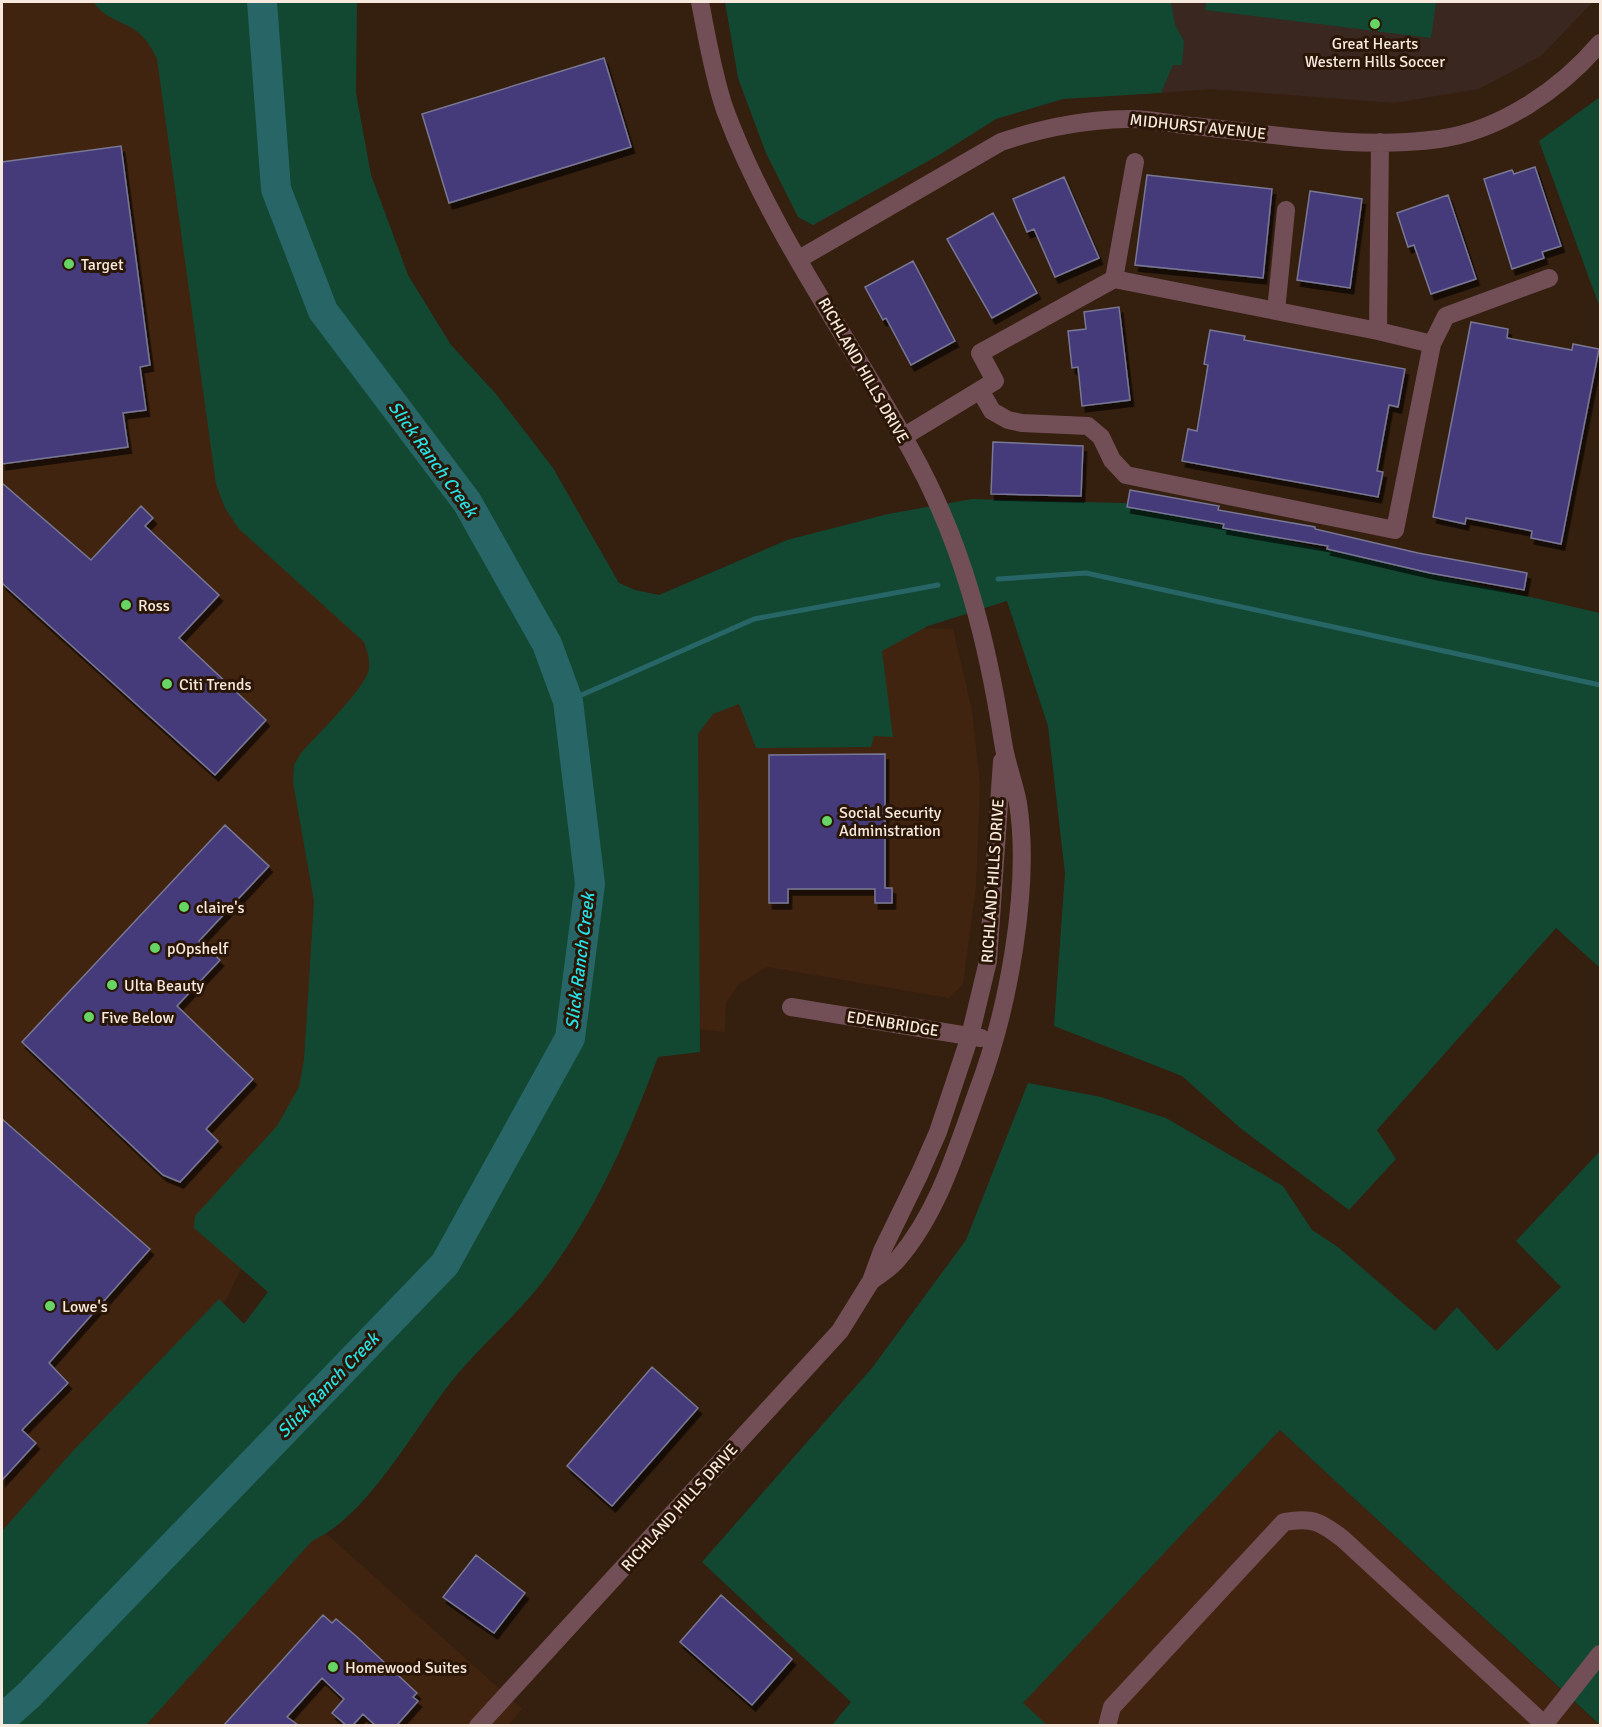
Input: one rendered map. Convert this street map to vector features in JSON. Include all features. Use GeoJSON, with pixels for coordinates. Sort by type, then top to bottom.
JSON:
{"type":"FeatureCollection","features":[{"type":"Feature","properties":{"kind":"street","name":"RICHLAND HILLS DRIVE"},"geometry":{"type":"LineString","coordinates":[[700,2],[724,107],[749,166],[799,259],[903,436],[944,517],[981,623],[994,679],[1003,747],[1018,803],[1020,856],[1012,951],[994,1042],[962,1141],[931,1207],[896,1261],[871,1281]]}},
{"type":"Feature","properties":{"kind":"street","name":"MIDHURST AVENUE"},"geometry":{"type":"LineString","coordinates":[[799,259],[1001,142],[1063,124],[1128,118],[1380,142],[1441,139],[1479,128],[1518,111],[1553,88],[1585,61],[1600,43]]}},
{"type":"Feature","properties":{"kind":"street"},"geometry":{"type":"LineString","coordinates":[[1378,331],[1380,142]]}},
{"type":"Feature","properties":{"kind":"street"},"geometry":{"type":"LineString","coordinates":[[1114,279],[1135,162]]}},
{"type":"Feature","properties":{"kind":"street"},"geometry":{"type":"LineString","coordinates":[[1276,311],[1286,210]]}},
{"type":"Feature","properties":{"kind":"street"},"geometry":{"type":"LineString","coordinates":[[980,390],[992,411],[1008,420],[1088,426],[1101,437],[1112,460],[1126,475],[1395,530],[1432,344],[1446,316],[1549,278]]}},
{"type":"Feature","properties":{"kind":"street"},"geometry":{"type":"LineString","coordinates":[[903,436],[995,381],[980,353],[1114,279],[1378,331],[1432,344]]}},
{"type":"Feature","properties":{"kind":"street","name":"RICHLAND HILLS DRIVE"},"geometry":{"type":"LineString","coordinates":[[478,1725],[840,1331],[871,1281],[882,1251],[938,1132],[970,1036],[988,961],[1003,747]]}},
{"type":"Feature","properties":{"kind":"street","name":"EDENBRIDGE"},"geometry":{"type":"LineString","coordinates":[[791,1007],[970,1036],[994,1042]]}},
{"type":"Feature","properties":{"kind":"street"},"geometry":{"type":"LineString","coordinates":[[1107,1725],[1112,1707],[1284,1522],[1303,1519],[1321,1522],[1343,1539],[1545,1725],[1600,1654]]}},
{"type":"Feature","properties":{"kind":"shaded area"},"geometry":{"type":"Polygon","coordinates":[[[2,2],[179,2],[362,621],[377,658],[321,1009],[281,1187],[226,1300],[2,1542],[2,2]]]}},
{"type":"Feature","properties":{"kind":"shaded area"},"geometry":{"type":"Polygon","coordinates":[[[1171,2],[1593,2],[1541,56],[1479,89],[1394,103],[1210,89],[1161,93],[1171,2]]]}},
{"type":"Feature","properties":{"kind":"shaded area"},"geometry":{"type":"Polygon","coordinates":[[[909,628],[953,629],[972,710],[980,785],[976,887],[963,984],[949,998],[767,967],[739,984],[726,1003],[725,1032],[678,1027],[677,725],[909,628]]]}},
{"type":"Feature","properties":{"kind":"shaded area"},"geometry":{"type":"Polygon","coordinates":[[[1280,1430],[1599,1725],[1047,1726],[1022,1703],[1280,1430]]]}},
{"type":"Feature","properties":{"kind":"shaded area"},"geometry":{"type":"Polygon","coordinates":[[[320,1528],[522,1709],[508,1726],[140,1726],[320,1528]]]}},
{"type":"Feature","properties":{"kind":"green space"},"geometry":{"type":"Polygon","coordinates":[[[93,2],[357,2],[356,93],[371,175],[408,275],[451,345],[496,394],[553,468],[619,583],[635,590],[659,595],[787,540],[888,514],[972,499],[1124,503],[1600,613],[1600,968],[1556,928],[1377,1130],[1396,1159],[1349,1210],[1239,1127],[1182,1076],[1054,1026],[1065,873],[1048,726],[1007,601],[928,626],[882,651],[893,737],[874,736],[871,747],[756,748],[739,704],[713,714],[698,734],[700,1052],[658,1057],[608,1176],[560,1258],[530,1298],[472,1357],[451,1382],[371,1492],[332,1529],[312,1541],[146,1725],[2,1726],[2,1531],[71,1453],[219,1299],[244,1324],[268,1292],[194,1228],[195,1216],[277,1126],[299,1087],[304,1060],[314,901],[293,782],[294,765],[301,753],[340,712],[359,688],[369,669],[364,642],[239,529],[225,508],[216,484],[157,59],[142,36],[134,29],[101,11],[93,2]]]}},
{"type":"Feature","properties":{"kind":"green space"},"geometry":{"type":"Polygon","coordinates":[[[725,2],[1171,2],[1175,25],[1184,41],[1182,65],[1173,65],[1161,93],[1063,99],[996,119],[939,155],[813,225],[798,217],[766,153],[738,78],[725,2]]]}},
{"type":"Feature","properties":{"kind":"green space","name":"Great Hearts Western Hills Soccer"},"geometry":{"type":"Polygon","coordinates":[[[1206,2],[1436,2],[1431,38],[1205,10],[1206,2]]]}},
{"type":"Feature","properties":{"kind":"green space"},"geometry":{"type":"Polygon","coordinates":[[[1600,97],[1600,308],[1539,141],[1600,97]]]}},
{"type":"Feature","properties":{"kind":"green space"},"geometry":{"type":"Polygon","coordinates":[[[1028,1083],[1101,1097],[1166,1118],[1283,1186],[1312,1230],[1338,1247],[1435,1331],[1457,1307],[1497,1351],[1561,1287],[1516,1241],[1600,1151],[1600,1725],[1280,1430],[1023,1703],[1047,1725],[832,1725],[851,1702],[702,1562],[872,1368],[966,1240],[1028,1083]]]}},
{"type":"Feature","properties":{"kind":"building"},"geometry":{"type":"Polygon","coordinates":[[[604,58],[631,147],[449,203],[422,114],[604,58]]]}},
{"type":"Feature","properties":{"kind":"building","name":"Target"},"geometry":{"type":"Polygon","coordinates":[[[121,146],[150,365],[140,367],[146,410],[123,413],[128,447],[2,464],[2,162],[121,146]]]}},
{"type":"Feature","properties":{"kind":"building"},"geometry":{"type":"Polygon","coordinates":[[[1535,167],[1561,246],[1542,252],[1544,258],[1512,269],[1484,179],[1512,170],[1514,174],[1535,167]]]}},
{"type":"Feature","properties":{"kind":"building"},"geometry":{"type":"Polygon","coordinates":[[[1147,175],[1272,189],[1263,278],[1135,265],[1147,175]]]}},
{"type":"Feature","properties":{"kind":"building"},"geometry":{"type":"Polygon","coordinates":[[[1064,177],[1099,258],[1055,277],[1034,229],[1027,232],[1013,199],[1064,177]]]}},
{"type":"Feature","properties":{"kind":"building"},"geometry":{"type":"Polygon","coordinates":[[[1310,191],[1362,199],[1350,288],[1297,280],[1310,191]]]}},
{"type":"Feature","properties":{"kind":"building"},"geometry":{"type":"Polygon","coordinates":[[[1448,195],[1476,279],[1431,294],[1414,245],[1408,247],[1397,213],[1448,195]]]}},
{"type":"Feature","properties":{"kind":"building"},"geometry":{"type":"Polygon","coordinates":[[[993,213],[1037,293],[992,318],[947,239],[993,213]]]}},
{"type":"Feature","properties":{"kind":"building"},"geometry":{"type":"Polygon","coordinates":[[[913,261],[955,341],[911,365],[886,318],[883,320],[865,287],[913,261]]]}},
{"type":"Feature","properties":{"kind":"building"},"geometry":{"type":"Polygon","coordinates":[[[1119,307],[1130,400],[1082,406],[1078,367],[1072,368],[1068,331],[1086,329],[1084,312],[1119,307]]]}},
{"type":"Feature","properties":{"kind":"building"},"geometry":{"type":"Polygon","coordinates":[[[1471,322],[1508,329],[1507,338],[1572,350],[1573,344],[1599,349],[1561,544],[1531,538],[1532,531],[1466,518],[1465,524],[1433,517],[1471,322]]]}},
{"type":"Feature","properties":{"kind":"building"},"geometry":{"type":"Polygon","coordinates":[[[1210,330],[1245,336],[1244,340],[1405,369],[1398,407],[1389,405],[1377,471],[1383,472],[1378,497],[1182,461],[1188,429],[1197,431],[1208,365],[1204,364],[1210,330]]]}},
{"type":"Feature","properties":{"kind":"building"},"geometry":{"type":"Polygon","coordinates":[[[993,442],[1083,446],[1081,496],[991,494],[993,442]]]}},
{"type":"Feature","properties":{"kind":"building"},"geometry":{"type":"Polygon","coordinates":[[[2,483],[91,560],[141,506],[153,518],[145,526],[219,595],[179,638],[266,720],[215,775],[2,583],[2,483]]]}},
{"type":"Feature","properties":{"kind":"building"},"geometry":{"type":"Polygon","coordinates":[[[1130,490],[1219,506],[1218,510],[1315,527],[1315,529],[1418,553],[1527,573],[1524,590],[1430,573],[1327,549],[1328,546],[1223,528],[1224,524],[1127,507],[1130,490]]]}},
{"type":"Feature","properties":{"kind":"building","name":"Social Security Administration"},"geometry":{"type":"Polygon","coordinates":[[[885,754],[885,888],[892,888],[892,903],[875,903],[875,889],[788,889],[788,903],[769,903],[769,755],[885,754]]]}},
{"type":"Feature","properties":{"kind":"building"},"geometry":{"type":"Polygon","coordinates":[[[225,825],[269,866],[199,941],[220,960],[177,1006],[253,1079],[206,1129],[218,1141],[180,1182],[163,1175],[22,1042],[225,825]]]}},
{"type":"Feature","properties":{"kind":"building","name":"Lowe's"},"geometry":{"type":"Polygon","coordinates":[[[2,1119],[150,1249],[49,1363],[68,1383],[22,1430],[36,1443],[2,1480],[2,1119]]]}},
{"type":"Feature","properties":{"kind":"building"},"geometry":{"type":"Polygon","coordinates":[[[652,1367],[698,1408],[612,1506],[567,1466],[652,1367]]]}},
{"type":"Feature","properties":{"kind":"building"},"geometry":{"type":"Polygon","coordinates":[[[476,1555],[525,1593],[494,1633],[443,1597],[476,1555]]]}},
{"type":"Feature","properties":{"kind":"building"},"geometry":{"type":"Polygon","coordinates":[[[721,1595],[792,1659],[752,1705],[680,1642],[721,1595]]]}},
{"type":"Feature","properties":{"kind":"building","name":"Homewood Suites"},"geometry":{"type":"Polygon","coordinates":[[[323,1615],[332,1623],[336,1619],[417,1693],[413,1697],[418,1701],[397,1725],[375,1725],[363,1714],[353,1725],[346,1725],[332,1713],[344,1699],[322,1678],[287,1717],[298,1725],[224,1725],[323,1615]]]}},
{"type":"Feature","properties":{"kind":"waterway","name":"Slick Ranch Creek"},"geometry":{"type":"LineString","coordinates":[[2,1719],[29,1695],[445,1264],[570,1038],[590,884],[568,701],[547,644],[467,502],[323,311],[276,189],[262,2]]}},
{"type":"Feature","properties":{"kind":"waterway"},"geometry":{"type":"LineString","coordinates":[[998,579],[1086,573],[1600,685]]}},
{"type":"Feature","properties":{"kind":"waterway"},"geometry":{"type":"LineString","coordinates":[[568,701],[754,619],[938,585]]}},
{"type":"Feature","properties":{"kind":"place","name":"Great Hearts Western Hills Soccer"},"geometry":{"type":"Point","coordinates":[1375,24]}},
{"type":"Feature","properties":{"kind":"place","name":"Target"},"geometry":{"type":"Point","coordinates":[69,264]}},
{"type":"Feature","properties":{"kind":"place","name":"Ross"},"geometry":{"type":"Point","coordinates":[126,605]}},
{"type":"Feature","properties":{"kind":"place","name":"Citi Trends"},"geometry":{"type":"Point","coordinates":[167,684]}},
{"type":"Feature","properties":{"kind":"place","name":"Social Security Administration"},"geometry":{"type":"Point","coordinates":[827,821]}},
{"type":"Feature","properties":{"kind":"place","name":"claire's"},"geometry":{"type":"Point","coordinates":[184,907]}},
{"type":"Feature","properties":{"kind":"place","name":"pOpshelf"},"geometry":{"type":"Point","coordinates":[155,948]}},
{"type":"Feature","properties":{"kind":"place","name":"Ulta Beauty"},"geometry":{"type":"Point","coordinates":[112,985]}},
{"type":"Feature","properties":{"kind":"place","name":"Five Below"},"geometry":{"type":"Point","coordinates":[89,1017]}},
{"type":"Feature","properties":{"kind":"place","name":"Lowe's"},"geometry":{"type":"Point","coordinates":[50,1306]}},
{"type":"Feature","properties":{"kind":"place","name":"Homewood Suites"},"geometry":{"type":"Point","coordinates":[333,1667]}}]}
